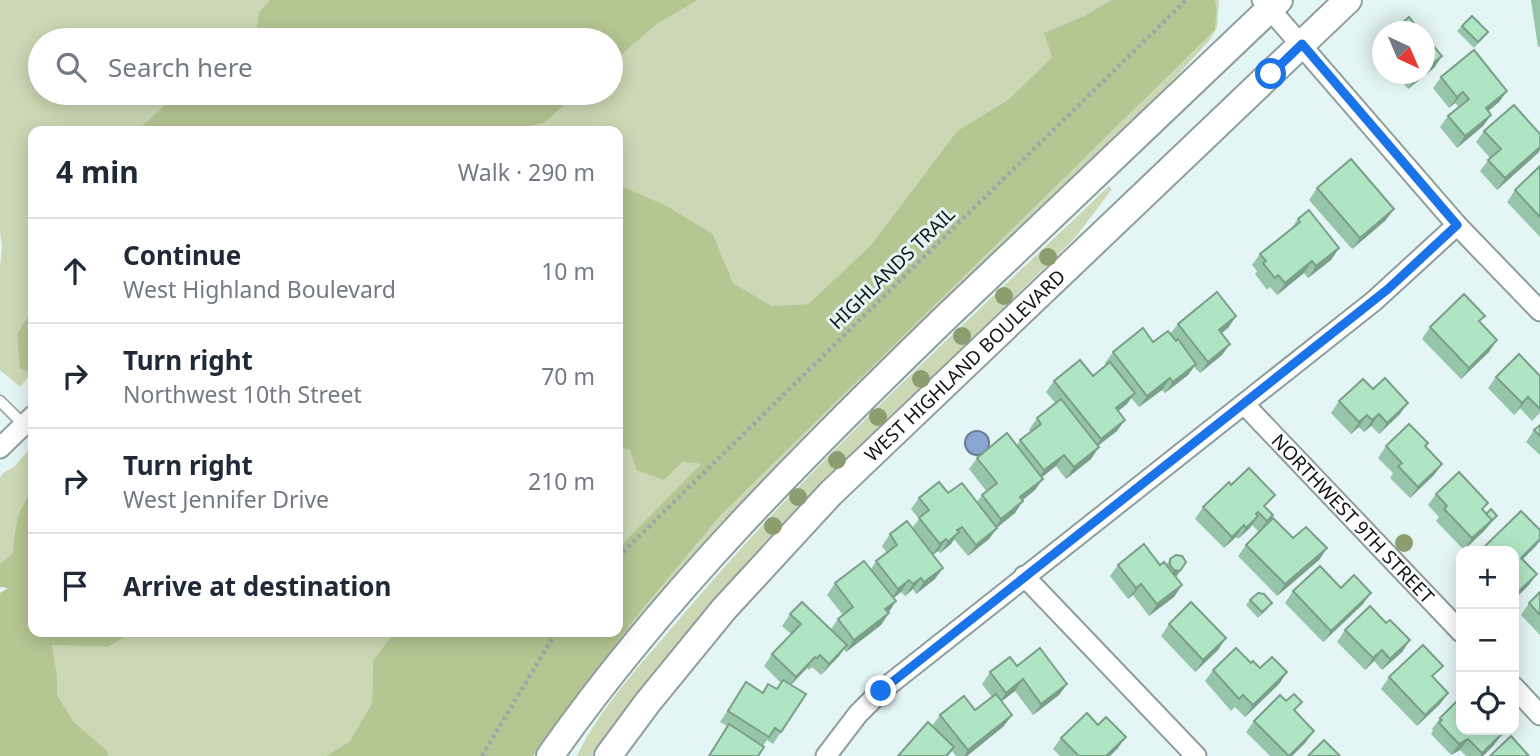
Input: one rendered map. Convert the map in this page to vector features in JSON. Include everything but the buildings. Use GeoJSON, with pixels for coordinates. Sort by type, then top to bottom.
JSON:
{"type":"FeatureCollection","features":[{"type":"Feature","properties":{"kind":"main road","name":"WEST HIGHLAND BOULEVARD"},"geometry":{"type":"LineString","coordinates":[[608,756],[724,609],[830,494],[1348,0]]}},
{"type":"Feature","properties":{"kind":"main road"},"geometry":{"type":"LineString","coordinates":[[550,756],[668,605],[791,469],[1270,3]]}},
{"type":"Feature","properties":{"kind":"street"},"geometry":{"type":"LineString","coordinates":[[1270,3],[1457,225],[1540,311]]}},
{"type":"Feature","properties":{"kind":"street"},"geometry":{"type":"LineString","coordinates":[[826,756],[858,714],[881,691],[1388,289],[1457,225]]}},
{"type":"Feature","properties":{"kind":"street","name":"NORTHWEST 9TH STREET"},"geometry":{"type":"LineString","coordinates":[[1244,404],[1456,627]]}},
{"type":"Feature","properties":{"kind":"street"},"geometry":{"type":"LineString","coordinates":[[0,448],[28,422]]}},
{"type":"Feature","properties":{"kind":"street"},"geometry":{"type":"LineString","coordinates":[[1024,576],[1196,756]]}},
{"type":"Feature","properties":{"kind":"street"},"geometry":{"type":"LineString","coordinates":[[1519,692],[1540,715]]}},
{"type":"Feature","properties":{"kind":"lane"},"geometry":{"type":"LineString","coordinates":[[0,401],[28,420]]}},
{"type":"Feature","properties":{"kind":"path","name":"HIGHLANDS TRAIL"},"geometry":{"type":"LineString","coordinates":[[623,552],[1186,0]]}},
{"type":"Feature","properties":{"kind":"path"},"geometry":{"type":"LineString","coordinates":[[482,756],[553,637]]}},
{"type":"Feature","properties":{"kind":"green space"},"geometry":{"type":"Polygon","coordinates":[[[0,0],[270,0],[259,12],[257,28],[28,28],[28,105],[165,105],[142,126],[28,126],[28,316],[17,335],[28,362],[28,377],[20,387],[0,370],[0,0]]]}},
{"type":"Feature","properties":{"kind":"green space"},"geometry":{"type":"Polygon","coordinates":[[[270,0],[698,0],[657,24],[623,54],[623,28],[257,28],[259,12],[270,0]]]}},
{"type":"Feature","properties":{"kind":"green space"},"geometry":{"type":"Polygon","coordinates":[[[698,0],[1111,0],[1084,16],[1045,33],[1052,57],[1009,99],[957,131],[871,245],[808,304],[772,306],[733,283],[713,234],[667,206],[623,186],[623,126],[530,126],[544,123],[564,105],[623,105],[623,54],[657,24],[698,0]]]}},
{"type":"Feature","properties":{"kind":"green space"},"geometry":{"type":"Polygon","coordinates":[[[1111,0],[1215,0],[1217,10],[1215,30],[720,516],[623,635],[623,543],[701,464],[682,462],[664,480],[637,470],[630,450],[623,448],[623,186],[667,206],[713,234],[733,283],[772,306],[808,304],[871,245],[957,131],[1009,99],[1052,57],[1044,33],[1084,16],[1111,0]]]}},
{"type":"Feature","properties":{"kind":"green space"},"geometry":{"type":"Polygon","coordinates":[[[1215,0],[1219,0],[1217,28],[1209,41],[1150,105],[810,430],[755,488],[627,635],[533,756],[636,617],[720,516],[1215,30],[1215,0]]]}},
{"type":"Feature","properties":{"kind":"green space"},"geometry":{"type":"Polygon","coordinates":[[[165,105],[564,105],[544,123],[530,126],[142,126],[165,105]]]}},
{"type":"Feature","properties":{"kind":"green space"},"geometry":{"type":"Polygon","coordinates":[[[1109,186],[1112,189],[1075,238],[821,485],[740,572],[649,679],[592,756],[577,756],[599,718],[625,683],[783,503],[890,395],[1109,186]]]}},
{"type":"Feature","properties":{"kind":"green space"},"geometry":{"type":"Polygon","coordinates":[[[28,316],[28,371],[20,368],[17,334],[28,316]]]}},
{"type":"Feature","properties":{"kind":"green space"},"geometry":{"type":"Polygon","coordinates":[[[623,447],[701,464],[623,543],[623,447]]]}},
{"type":"Feature","properties":{"kind":"green space"},"geometry":{"type":"Polygon","coordinates":[[[28,451],[28,495],[17,518],[12,554],[0,564],[0,478],[28,451]]]}},
{"type":"Feature","properties":{"kind":"green space"},"geometry":{"type":"Polygon","coordinates":[[[28,495],[28,637],[125,637],[108,647],[52,645],[57,695],[74,722],[107,751],[109,756],[0,756],[0,593],[8,588],[0,587],[0,564],[12,554],[17,518],[28,495]]]}},
{"type":"Feature","properties":{"kind":"green space"},"geometry":{"type":"Polygon","coordinates":[[[125,637],[391,637],[373,660],[372,703],[350,741],[326,756],[109,756],[74,722],[57,695],[52,645],[108,647],[125,637]]]}},
{"type":"Feature","properties":{"kind":"green space"},"geometry":{"type":"Polygon","coordinates":[[[391,637],[621,637],[533,756],[326,756],[350,741],[372,703],[373,660],[391,637]]]}},
{"type":"Feature","properties":{"kind":"water"},"geometry":{"type":"Polygon","coordinates":[[[972,431],[982,431],[989,438],[989,448],[982,455],[972,455],[965,448],[965,438],[972,431]]]}},
{"type":"Feature","properties":{"kind":"route"},"geometry":{"type":"LineString","coordinates":[[881,691],[1388,289],[1457,225],[1302,44],[1271,74]]}}]}
